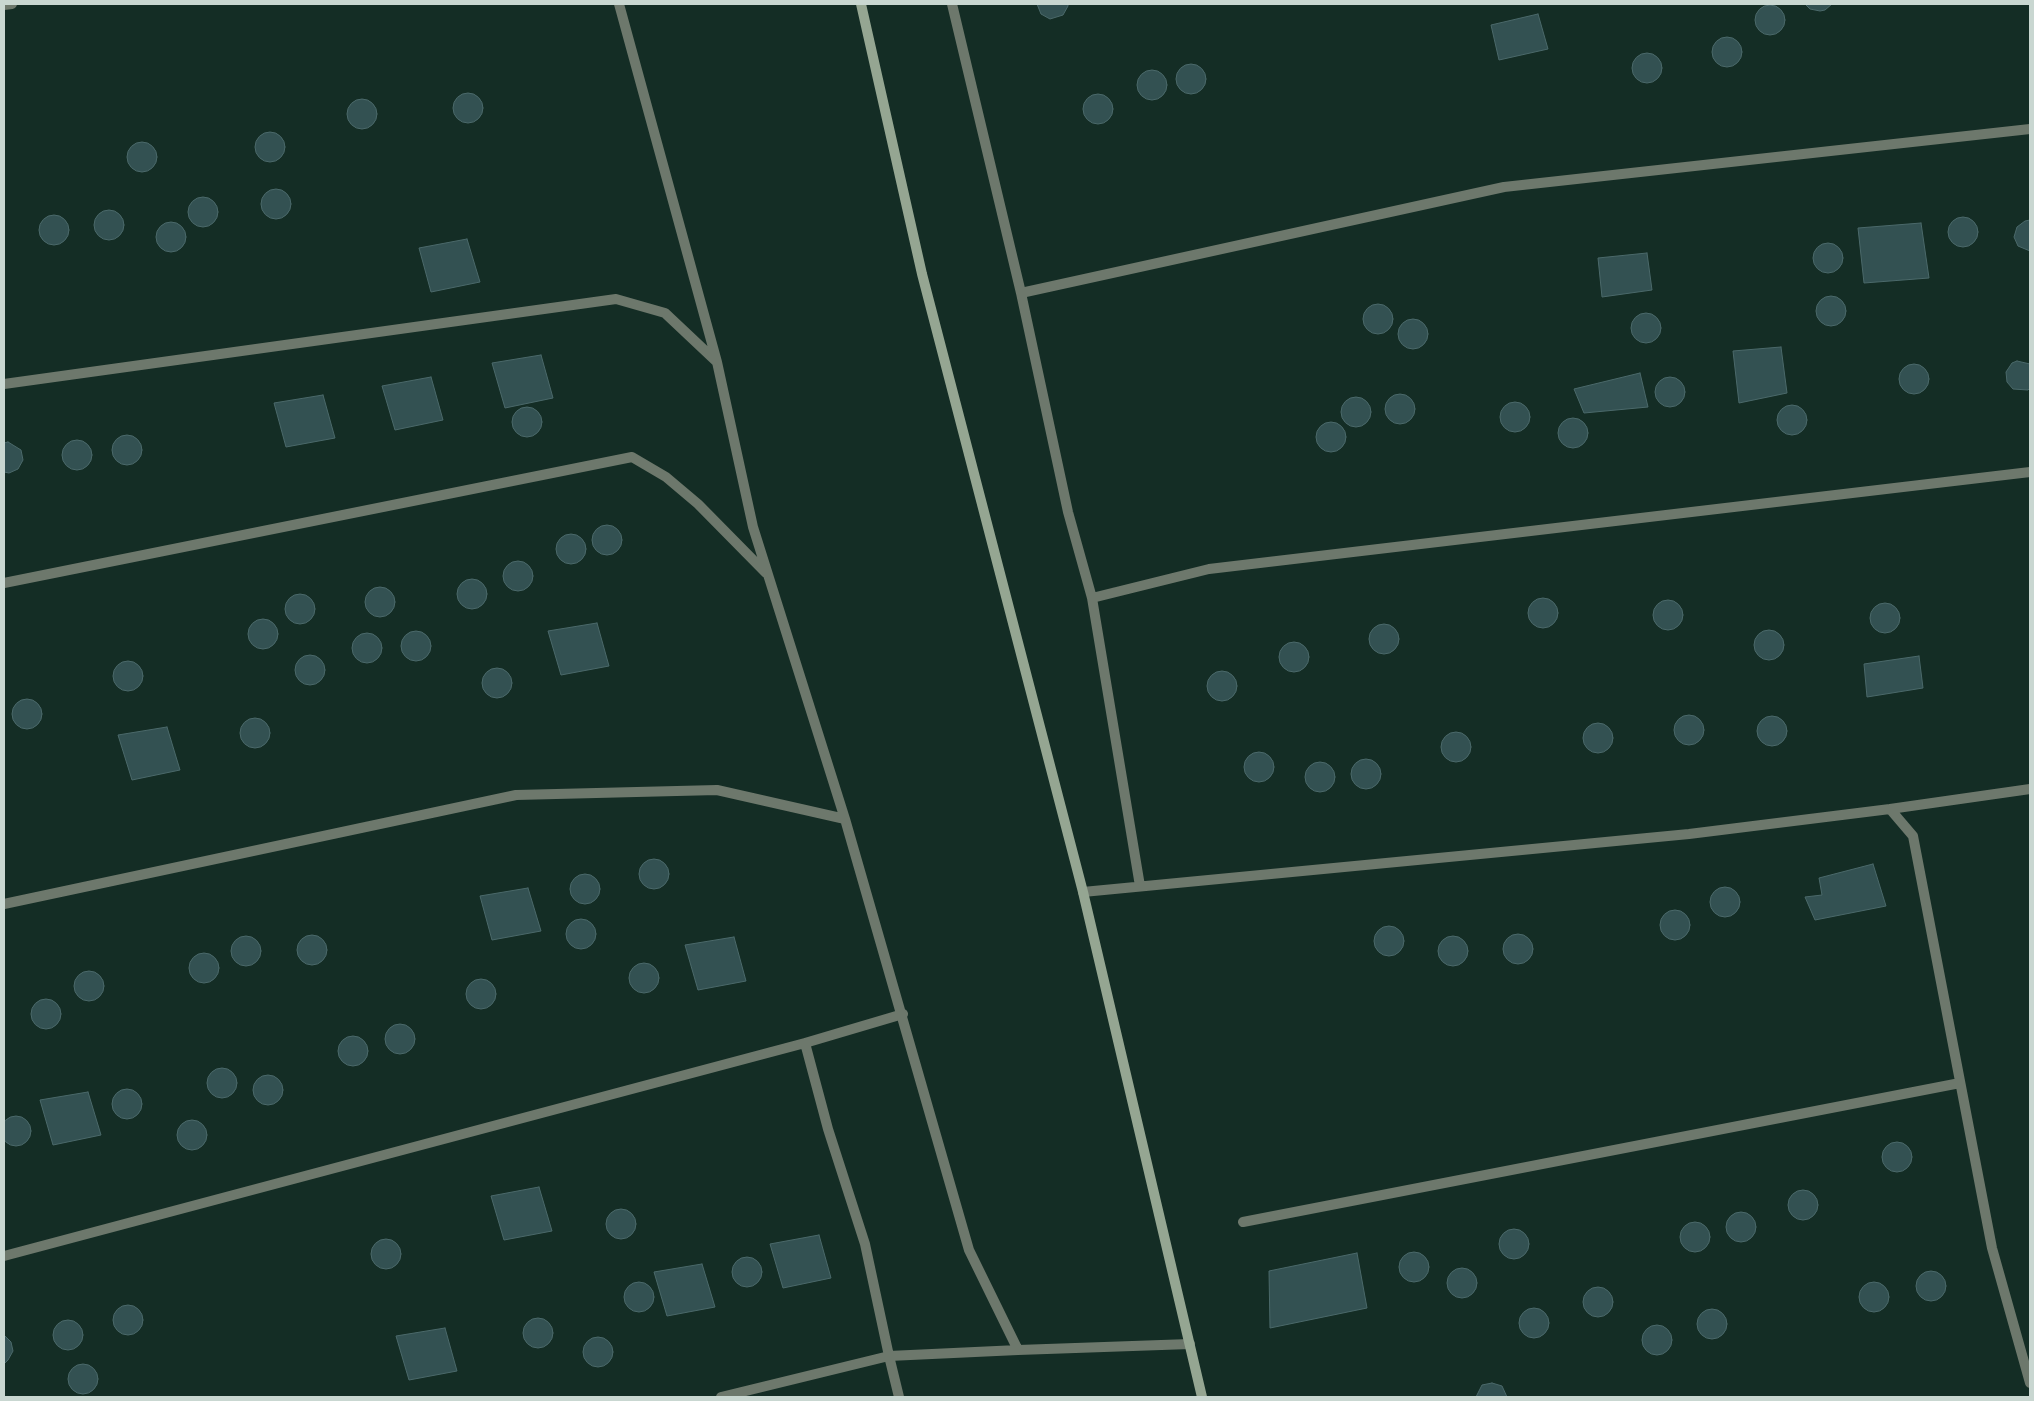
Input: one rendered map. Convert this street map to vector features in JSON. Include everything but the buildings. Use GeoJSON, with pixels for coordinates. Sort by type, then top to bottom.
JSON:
{"type":"FeatureCollection","features":[{"type":"Feature","properties":{"kind":"street"},"geometry":{"type":"LineString","coordinates":[[4,5],[12,4]]}},
{"type":"Feature","properties":{"kind":"street"},"geometry":{"type":"LineString","coordinates":[[619,4],[717,362],[753,527],[845,819],[903,1014],[969,1250],[1018,1350]]}},
{"type":"Feature","properties":{"kind":"street"},"geometry":{"type":"LineString","coordinates":[[861,4],[922,274],[1083,892],[1202,1397]]}},
{"type":"Feature","properties":{"kind":"street"},"geometry":{"type":"LineString","coordinates":[[952,4],[1020,293],[1068,512],[1092,598],[1140,886]]}},
{"type":"Feature","properties":{"kind":"street"},"geometry":{"type":"LineString","coordinates":[[1020,293],[1504,187],[2030,129]]}},
{"type":"Feature","properties":{"kind":"street"},"geometry":{"type":"LineString","coordinates":[[4,384],[616,299],[665,313],[717,362]]}},
{"type":"Feature","properties":{"kind":"street"},"geometry":{"type":"LineString","coordinates":[[4,583],[632,457],[666,477],[698,504],[768,575]]}},
{"type":"Feature","properties":{"kind":"street"},"geometry":{"type":"LineString","coordinates":[[1092,598],[1209,569],[2030,472]]}},
{"type":"Feature","properties":{"kind":"street"},"geometry":{"type":"LineString","coordinates":[[1083,892],[1689,834],[1890,809],[2030,788]]}},
{"type":"Feature","properties":{"kind":"street"},"geometry":{"type":"LineString","coordinates":[[4,904],[516,795],[717,790],[845,819]]}},
{"type":"Feature","properties":{"kind":"street"},"geometry":{"type":"LineString","coordinates":[[1890,809],[1912,836],[1992,1248],[2030,1383]]}},
{"type":"Feature","properties":{"kind":"street"},"geometry":{"type":"LineString","coordinates":[[4,1256],[805,1043],[903,1014]]}},
{"type":"Feature","properties":{"kind":"street"},"geometry":{"type":"LineString","coordinates":[[805,1043],[828,1129],[865,1244],[899,1397]]}},
{"type":"Feature","properties":{"kind":"street"},"geometry":{"type":"LineString","coordinates":[[1243,1222],[1960,1084]]}},
{"type":"Feature","properties":{"kind":"street"},"geometry":{"type":"LineString","coordinates":[[721,1397],[889,1356],[1190,1344]]}}]}
